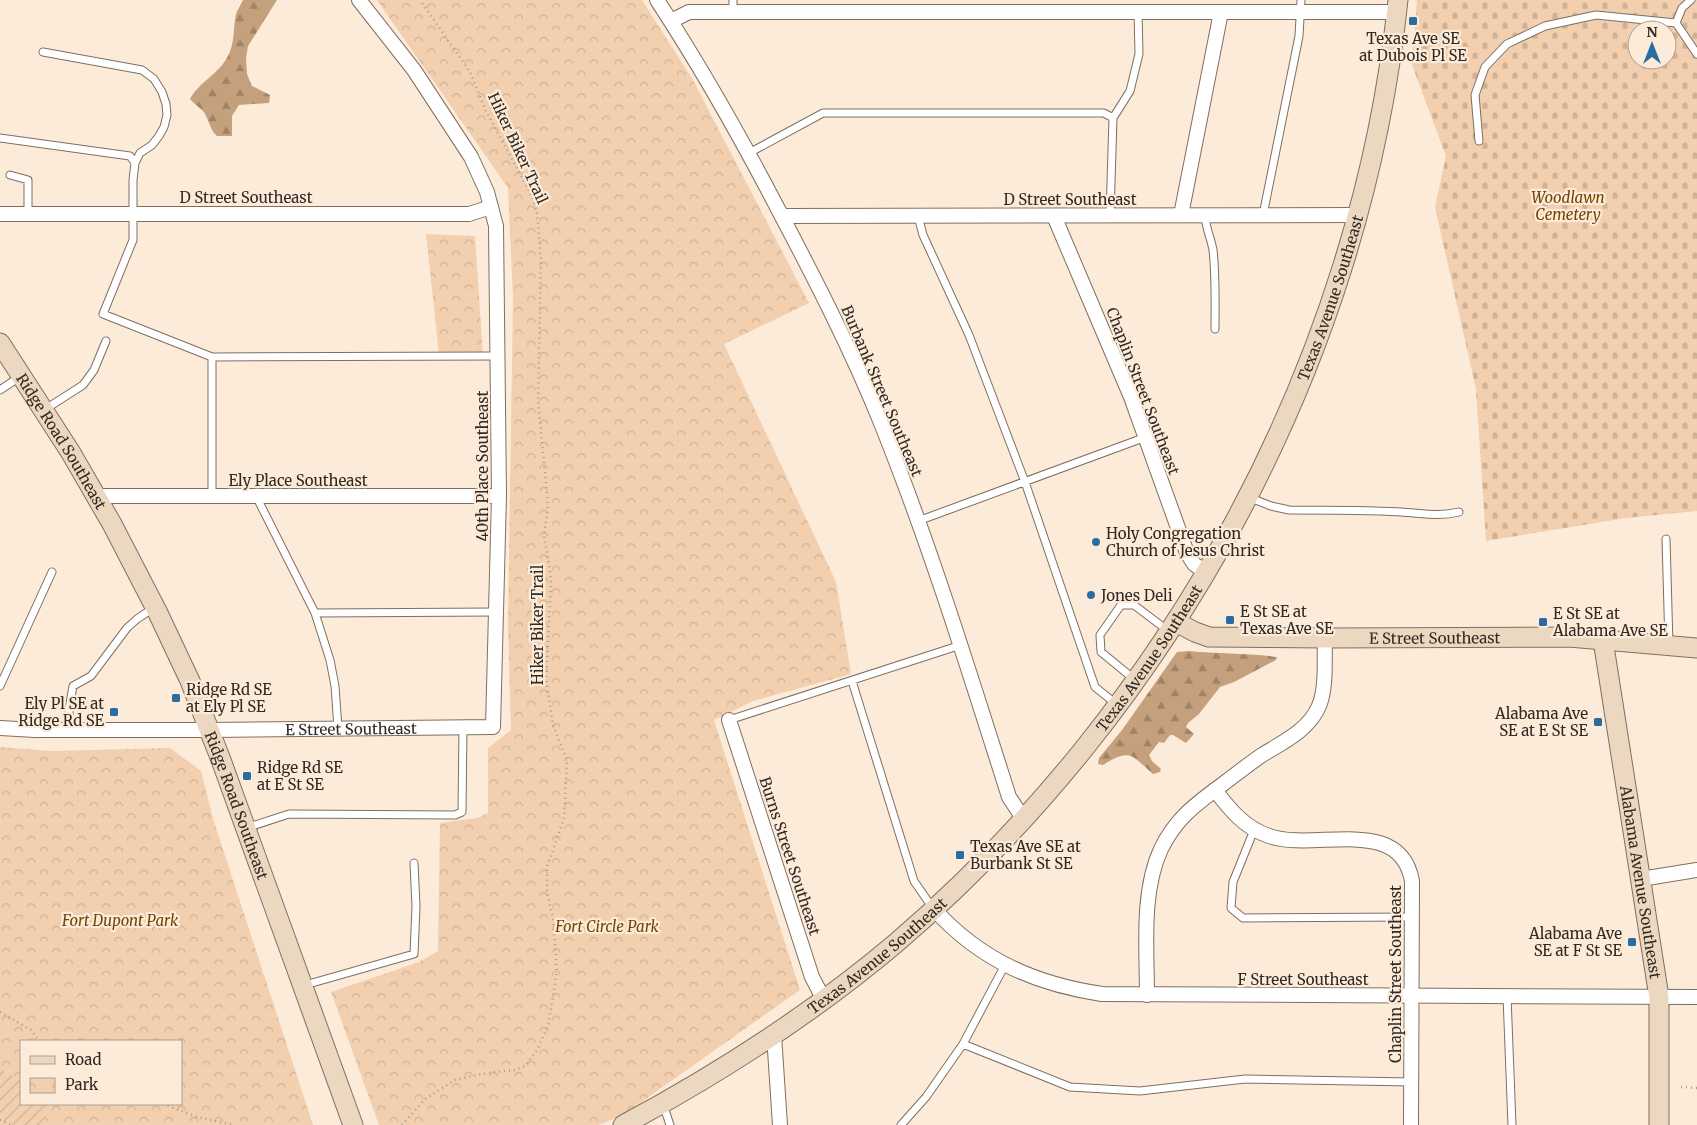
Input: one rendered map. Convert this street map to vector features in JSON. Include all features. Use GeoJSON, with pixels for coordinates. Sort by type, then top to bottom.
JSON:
{"type":"FeatureCollection","features":[{"type":"Feature","properties":{"kind":"main road","name":"Texas Avenue Southeast"},"geometry":{"type":"LineString","coordinates":[[623,1125],[663,1104],[774,1035],[824,1000],[934,910],[1023,818],[1078,757],[1136,681],[1173,627],[1206,573],[1248,497],[1261,473],[1310,361],[1357,215],[1382,104],[1398,6]]}},
{"type":"Feature","properties":{"kind":"main road","name":"Ridge Road Southeast"},"geometry":{"type":"LineString","coordinates":[[0,343],[97,496],[155,608],[190,681],[246,828],[353,1125]]}},
{"type":"Feature","properties":{"kind":"main road","name":"E Street Southeast"},"geometry":{"type":"LineString","coordinates":[[1173,627],[1209,637],[1569,638],[1697,648]]}},
{"type":"Feature","properties":{"kind":"main road","name":"Alabama Avenue Southeast"},"geometry":{"type":"LineString","coordinates":[[1603,640],[1659,996],[1659,1125]]}},
{"type":"Feature","properties":{"kind":"street"},"geometry":{"type":"LineString","coordinates":[[359,0],[414,70],[459,137],[482,177],[491,207]]}},
{"type":"Feature","properties":{"kind":"street","name":"Burbank Street Southeast"},"geometry":{"type":"LineString","coordinates":[[656,0],[671,21],[749,153],[820,289],[859,372],[918,521],[961,645],[1009,797],[1023,818]]}},
{"type":"Feature","properties":{"kind":"street"},"geometry":{"type":"LineString","coordinates":[[671,21],[689,12],[733,6],[1138,12],[1221,12],[1300,6],[1398,6]]}},
{"type":"Feature","properties":{"kind":"street"},"geometry":{"type":"LineString","coordinates":[[1181,215],[1221,12]]}},
{"type":"Feature","properties":{"kind":"street","name":"D Street Southeast"},"geometry":{"type":"LineString","coordinates":[[0,214],[470,214],[491,207]]}},
{"type":"Feature","properties":{"kind":"street","name":"40th Place Southeast"},"geometry":{"type":"LineString","coordinates":[[491,207],[496,226],[499,496],[494,726]]}},
{"type":"Feature","properties":{"kind":"street","name":"D Street Southeast"},"geometry":{"type":"LineString","coordinates":[[782,216],[1357,215]]}},
{"type":"Feature","properties":{"kind":"street","name":"Chaplin Street Southeast"},"geometry":{"type":"LineString","coordinates":[[1054,216],[1131,397],[1187,553],[1194,564],[1206,573]]}},
{"type":"Feature","properties":{"kind":"street","name":"Ely Place Southeast"},"geometry":{"type":"LineString","coordinates":[[97,496],[499,496]]}},
{"type":"Feature","properties":{"kind":"street"},"geometry":{"type":"LineString","coordinates":[[1147,995],[1148,903],[1158,857],[1169,834],[1184,815],[1215,790],[1300,730],[1312,719],[1322,698],[1325,638]]}},
{"type":"Feature","properties":{"kind":"street","name":"Burns Street Southeast"},"geometry":{"type":"LineString","coordinates":[[729,720],[812,977],[824,1000]]}},
{"type":"Feature","properties":{"kind":"street","name":"E Street Southeast"},"geometry":{"type":"LineString","coordinates":[[210,730],[494,726]]}},
{"type":"Feature","properties":{"kind":"street"},"geometry":{"type":"LineString","coordinates":[[0,728],[210,730]]}},
{"type":"Feature","properties":{"kind":"street","name":"Chaplin Street Southeast"},"geometry":{"type":"LineString","coordinates":[[1215,790],[1229,809],[1254,830],[1269,836],[1288,840],[1370,840],[1389,846],[1403,858],[1411,875],[1411,1125]]}},
{"type":"Feature","properties":{"kind":"street"},"geometry":{"type":"LineString","coordinates":[[1641,879],[1697,870]]}},
{"type":"Feature","properties":{"kind":"street","name":"F Street Southeast"},"geometry":{"type":"LineString","coordinates":[[934,910],[967,941],[984,954],[1005,965],[1038,980],[1102,994],[1697,996]]}},
{"type":"Feature","properties":{"kind":"street"},"geometry":{"type":"LineString","coordinates":[[774,1035],[780,1125]]}},
{"type":"Feature","properties":{"kind":"lane"},"geometry":{"type":"LineString","coordinates":[[1677,20],[1682,8],[1691,0]]}},
{"type":"Feature","properties":{"kind":"lane"},"geometry":{"type":"LineString","coordinates":[[1263,215],[1299,36],[1300,6]]}},
{"type":"Feature","properties":{"kind":"lane"},"geometry":{"type":"LineString","coordinates":[[1110,215],[1113,118],[1130,91],[1139,54],[1138,12]]}},
{"type":"Feature","properties":{"kind":"lane"},"geometry":{"type":"LineString","coordinates":[[1479,141],[1475,95],[1485,67],[1507,44],[1545,26],[1596,15],[1646,20]]}},
{"type":"Feature","properties":{"kind":"lane"},"geometry":{"type":"LineString","coordinates":[[1677,24],[1697,54]]}},
{"type":"Feature","properties":{"kind":"lane"},"geometry":{"type":"LineString","coordinates":[[43,52],[142,70],[154,79],[162,92],[166,104],[167,115],[164,127],[152,144],[140,153],[135,163],[132,214],[133,240],[103,314],[212,357],[498,356]]}},
{"type":"Feature","properties":{"kind":"lane"},"geometry":{"type":"LineString","coordinates":[[749,153],[823,113],[1104,113],[1113,118]]}},
{"type":"Feature","properties":{"kind":"lane"},"geometry":{"type":"LineString","coordinates":[[0,138],[130,156],[135,163]]}},
{"type":"Feature","properties":{"kind":"lane"},"geometry":{"type":"LineString","coordinates":[[10,175],[28,180],[28,214]]}},
{"type":"Feature","properties":{"kind":"lane"},"geometry":{"type":"LineString","coordinates":[[1205,215],[1214,262],[1215,330]]}},
{"type":"Feature","properties":{"kind":"lane"},"geometry":{"type":"LineString","coordinates":[[918,216],[923,235],[969,335],[1025,482],[1095,687],[1118,705]]}},
{"type":"Feature","properties":{"kind":"lane"},"geometry":{"type":"LineString","coordinates":[[44,410],[83,385],[94,370],[106,341]]}},
{"type":"Feature","properties":{"kind":"lane"},"geometry":{"type":"LineString","coordinates":[[212,357],[212,496]]}},
{"type":"Feature","properties":{"kind":"lane"},"geometry":{"type":"LineString","coordinates":[[0,390],[21,376]]}},
{"type":"Feature","properties":{"kind":"lane"},"geometry":{"type":"LineString","coordinates":[[918,521],[1146,437]]}},
{"type":"Feature","properties":{"kind":"lane"},"geometry":{"type":"LineString","coordinates":[[256,496],[315,613],[330,660],[335,686],[338,728]]}},
{"type":"Feature","properties":{"kind":"lane"},"geometry":{"type":"LineString","coordinates":[[1248,497],[1271,506],[1289,510],[1403,512],[1425,515],[1449,515],[1459,512]]}},
{"type":"Feature","properties":{"kind":"lane"},"geometry":{"type":"LineString","coordinates":[[1666,539],[1669,646]]}},
{"type":"Feature","properties":{"kind":"lane"},"geometry":{"type":"LineString","coordinates":[[0,686],[52,572]]}},
{"type":"Feature","properties":{"kind":"lane"},"geometry":{"type":"LineString","coordinates":[[1136,681],[1100,652],[1100,635],[1121,605],[1134,605],[1173,627]]}},
{"type":"Feature","properties":{"kind":"lane"},"geometry":{"type":"LineString","coordinates":[[68,730],[68,709],[73,686],[91,676],[127,628],[137,619],[155,608]]}},
{"type":"Feature","properties":{"kind":"lane"},"geometry":{"type":"LineString","coordinates":[[315,613],[496,612]]}},
{"type":"Feature","properties":{"kind":"lane"},"geometry":{"type":"LineString","coordinates":[[729,720],[961,645]]}},
{"type":"Feature","properties":{"kind":"lane"},"geometry":{"type":"LineString","coordinates":[[852,680],[914,881],[934,910]]}},
{"type":"Feature","properties":{"kind":"lane"},"geometry":{"type":"LineString","coordinates":[[246,828],[289,814],[455,815],[462,812],[463,727]]}},
{"type":"Feature","properties":{"kind":"lane"},"geometry":{"type":"LineString","coordinates":[[1254,830],[1232,882],[1231,908],[1243,918],[1412,917]]}},
{"type":"Feature","properties":{"kind":"lane"},"geometry":{"type":"LineString","coordinates":[[303,986],[414,954],[416,906],[414,863]]}},
{"type":"Feature","properties":{"kind":"lane"},"geometry":{"type":"LineString","coordinates":[[901,1125],[926,1097],[963,1044],[1005,965]]}},
{"type":"Feature","properties":{"kind":"lane"},"geometry":{"type":"LineString","coordinates":[[1507,996],[1512,1125]]}},
{"type":"Feature","properties":{"kind":"lane"},"geometry":{"type":"LineString","coordinates":[[963,1044],[1070,1087],[1140,1091],[1245,1079],[1412,1082]]}},
{"type":"Feature","properties":{"kind":"lane"},"geometry":{"type":"LineString","coordinates":[[663,1104],[670,1125]]}},
{"type":"Feature","properties":{"kind":"path","name":"Hiker Biker Trail"},"geometry":{"type":"LineString","coordinates":[[402,1125],[425,1099],[455,1080],[514,1070],[525,1066],[537,1050],[548,1026],[557,972],[547,867],[564,818],[567,760],[553,725],[546,678],[551,577],[544,536],[548,506],[538,400],[541,261],[536,212],[532,196],[486,111],[470,72],[420,0]]}},
{"type":"Feature","properties":{"kind":"path"},"geometry":{"type":"LineString","coordinates":[[0,1012],[31,1030],[38,1040]]}},
{"type":"Feature","properties":{"kind":"path"},"geometry":{"type":"LineString","coordinates":[[1681,1087],[1697,1088]]}},
{"type":"Feature","properties":{"kind":"path"},"geometry":{"type":"LineString","coordinates":[[166,1105],[197,1117],[234,1125]]}},
{"type":"Feature","properties":{"kind":"path"},"geometry":{"type":"LineString","coordinates":[[0,1120],[12,1125]]}},
{"type":"Feature","properties":{"kind":"green space"},"geometry":{"type":"Polygon","coordinates":[[[243,0],[277,0],[248,46],[246,58],[247,74],[252,86],[270,95],[269,103],[239,105],[232,116],[232,136],[217,136],[203,111],[190,99],[198,88],[220,68],[228,56],[233,41],[236,14],[243,0]]]}},
{"type":"Feature","properties":{"kind":"green space","name":"Fort Circle Park"},"geometry":{"type":"Polygon","coordinates":[[[377,0],[642,0],[693,80],[809,303],[724,344],[836,582],[851,674],[753,701],[714,720],[800,990],[623,1115],[599,1125],[379,1125],[331,992],[419,962],[438,951],[440,823],[477,818],[488,813],[488,748],[511,730],[508,623],[513,298],[508,188],[377,0]]]}},
{"type":"Feature","properties":{"kind":"green space","name":"Woodlawn Cemetery"},"geometry":{"type":"Polygon","coordinates":[[[1417,0],[1697,0],[1697,511],[1626,518],[1486,541],[1476,389],[1435,207],[1446,156],[1412,65],[1417,0]]]}},
{"type":"Feature","properties":{"kind":"green space"},"geometry":{"type":"Polygon","coordinates":[[[426,234],[475,236],[483,356],[439,354],[426,234]]]}},
{"type":"Feature","properties":{"kind":"green space"},"geometry":{"type":"Polygon","coordinates":[[[1189,651],[1277,657],[1276,660],[1234,682],[1220,687],[1199,714],[1188,723],[1186,727],[1194,734],[1186,743],[1173,735],[1170,735],[1164,743],[1159,742],[1149,755],[1152,761],[1161,769],[1160,772],[1153,774],[1135,758],[1125,755],[1103,765],[1098,764],[1099,758],[1122,730],[1177,652],[1189,651]]]}},
{"type":"Feature","properties":{"kind":"green space","name":"Fort Dupont Park"},"geometry":{"type":"Polygon","coordinates":[[[0,747],[52,751],[170,748],[201,771],[214,822],[313,1125],[0,1125],[0,747]]]}},
{"type":"Feature","properties":{"kind":"green space"},"geometry":{"type":"Polygon","coordinates":[[[0,1069],[20,1079],[20,1105],[51,1105],[41,1125],[12,1125],[0,1120],[0,1069]]]}},
{"type":"Feature","properties":{"kind":"place","name":"Texas Ave SE at Dubois Pl SE"},"geometry":{"type":"Point","coordinates":[1413,21]}},
{"type":"Feature","properties":{"kind":"place","name":"Holy Congregation Church of Jesus Christ"},"geometry":{"type":"Point","coordinates":[1096,542]}},
{"type":"Feature","properties":{"kind":"place","name":"Jones Deli"},"geometry":{"type":"Point","coordinates":[1091,595]}},
{"type":"Feature","properties":{"kind":"place","name":"E St SE at Texas Ave SE"},"geometry":{"type":"Point","coordinates":[1230,620]}},
{"type":"Feature","properties":{"kind":"place","name":"E St SE at Alabama Ave SE"},"geometry":{"type":"Point","coordinates":[1543,622]}},
{"type":"Feature","properties":{"kind":"place","name":"Ridge Rd SE at Ely Pl SE"},"geometry":{"type":"Point","coordinates":[176,698]}},
{"type":"Feature","properties":{"kind":"place","name":"Ely Pl SE at Ridge Rd SE"},"geometry":{"type":"Point","coordinates":[114,712]}},
{"type":"Feature","properties":{"kind":"place","name":"Alabama Ave SE at E St SE"},"geometry":{"type":"Point","coordinates":[1598,722]}},
{"type":"Feature","properties":{"kind":"place","name":"Ridge Rd SE at E St SE"},"geometry":{"type":"Point","coordinates":[247,776]}},
{"type":"Feature","properties":{"kind":"place","name":"Texas Ave SE at Burbank St SE"},"geometry":{"type":"Point","coordinates":[960,855]}},
{"type":"Feature","properties":{"kind":"place","name":"Alabama Ave SE at F St SE"},"geometry":{"type":"Point","coordinates":[1632,942]}}]}
